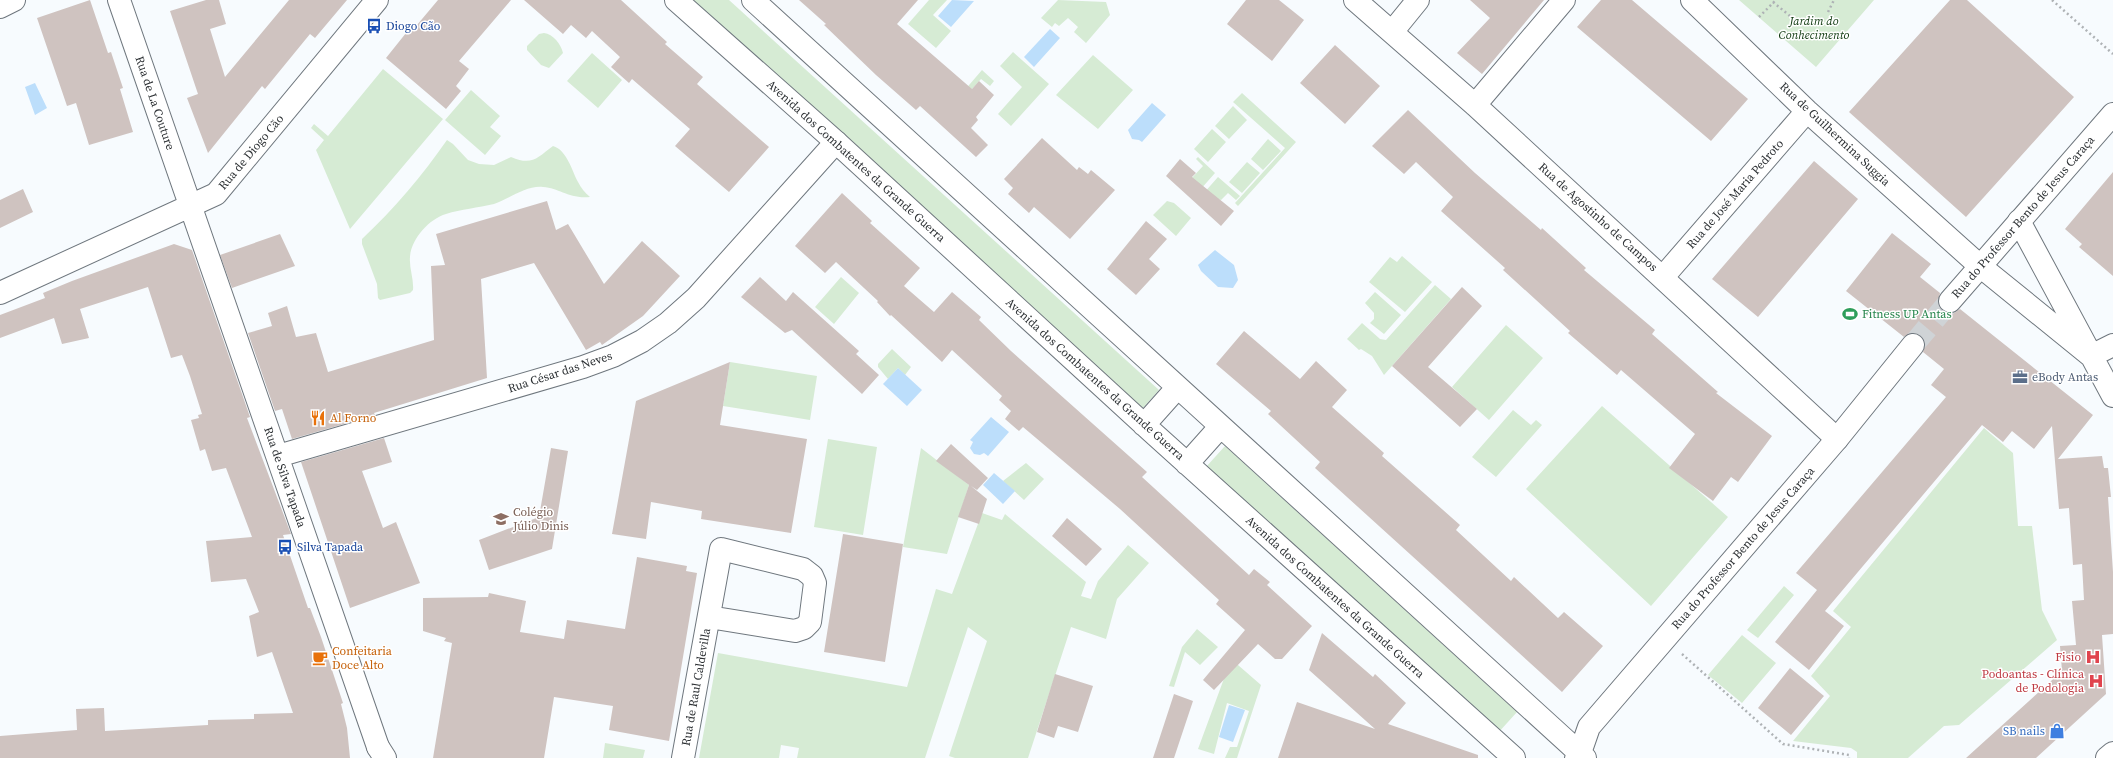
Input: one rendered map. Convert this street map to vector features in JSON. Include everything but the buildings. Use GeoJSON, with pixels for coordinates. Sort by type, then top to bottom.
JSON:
{"type":"FeatureCollection","features":[{"type":"Feature","properties":{"kind":"street"},"geometry":{"type":"LineString","coordinates":[[0,7],[14,0]]}},
{"type":"Feature","properties":{"kind":"street","name":"Rua de La Couture"},"geometry":{"type":"LineString","coordinates":[[119,0],[192,207]]}},
{"type":"Feature","properties":{"kind":"street","name":"Rua de Diogo Cão"},"geometry":{"type":"LineString","coordinates":[[0,294],[192,207],[216,194],[377,0]]}},
{"type":"Feature","properties":{"kind":"street","name":"Avenida dos Combatentes da Grande Guerra"},"geometry":{"type":"LineString","coordinates":[[676,0],[836,142],[1144,425],[1514,758]]}},
{"type":"Feature","properties":{"kind":"street"},"geometry":{"type":"LineString","coordinates":[[753,0],[1580,756]]}},
{"type":"Feature","properties":{"kind":"street","name":"Rua de Agostinho de Campos"},"geometry":{"type":"LineString","coordinates":[[1355,0],[1475,105],[1837,439]]}},
{"type":"Feature","properties":{"kind":"street"},"geometry":{"type":"LineString","coordinates":[[1392,32],[1418,0]]}},
{"type":"Feature","properties":{"kind":"street"},"geometry":{"type":"LineString","coordinates":[[1475,105],[1564,0]]}},
{"type":"Feature","properties":{"kind":"street","name":"Rua de Guilhermina Suggia"},"geometry":{"type":"LineString","coordinates":[[1692,0],[1807,110],[1980,266],[2091,356]]}},
{"type":"Feature","properties":{"kind":"street","name":"Rua de José Maria Pedroto"},"geometry":{"type":"LineString","coordinates":[[1663,277],[1807,110]]}},
{"type":"Feature","properties":{"kind":"street","name":"Rua do Professor Bento de Jesus Caraça"},"geometry":{"type":"LineString","coordinates":[[1950,301],[2113,114]]}},
{"type":"Feature","properties":{"kind":"street","name":"Rua César das Neves"},"geometry":{"type":"LineString","coordinates":[[278,456],[583,367],[613,356],[642,341],[668,323],[696,298],[836,142]]}},
{"type":"Feature","properties":{"kind":"street","name":"Rua de Silva Tapada"},"geometry":{"type":"LineString","coordinates":[[192,207],[380,754]]}},
{"type":"Feature","properties":{"kind":"street"},"geometry":{"type":"LineString","coordinates":[[2019,221],[2113,396]]}},
{"type":"Feature","properties":{"kind":"street"},"geometry":{"type":"LineString","coordinates":[[2091,356],[2113,344]]}},
{"type":"Feature","properties":{"kind":"street","name":"Rua do Professor Bento de Jesus Caraça"},"geometry":{"type":"LineString","coordinates":[[1580,756],[1589,727],[1837,439],[1913,345]]}},
{"type":"Feature","properties":{"kind":"street"},"geometry":{"type":"LineString","coordinates":[[1144,425],[1177,388]]}},
{"type":"Feature","properties":{"kind":"street"},"geometry":{"type":"LineString","coordinates":[[1187,464],[1220,427]]}},
{"type":"Feature","properties":{"kind":"street","name":"Rua de Raul Caldevilla"},"geometry":{"type":"LineString","coordinates":[[683,758],[708,617],[721,549],[803,569],[812,576],[815,583],[810,622],[800,630],[795,631],[708,617]]}},
{"type":"Feature","properties":{"kind":"street"},"geometry":{"type":"LineString","coordinates":[[2107,758],[2113,753]]}},
{"type":"Feature","properties":{"kind":"path"},"geometry":{"type":"LineString","coordinates":[[1828,12],[1834,0]]}},
{"type":"Feature","properties":{"kind":"path"},"geometry":{"type":"LineString","coordinates":[[2052,0],[2113,54]]}},
{"type":"Feature","properties":{"kind":"path"},"geometry":{"type":"LineString","coordinates":[[1759,17],[1775,1],[1790,16]]}},
{"type":"Feature","properties":{"kind":"path"},"geometry":{"type":"LineString","coordinates":[[1665,639],[1783,744],[1849,755],[1849,758]]}},
{"type":"Feature","properties":{"kind":"green space"},"geometry":{"type":"Polygon","coordinates":[[[691,0],[729,0],[1159,390],[1142,409],[691,0]]]}},
{"type":"Feature","properties":{"kind":"green space"},"geometry":{"type":"Polygon","coordinates":[[[929,0],[947,0],[933,15],[951,31],[936,48],[908,24],[929,0]]]}},
{"type":"Feature","properties":{"kind":"green space"},"geometry":{"type":"Polygon","coordinates":[[[1058,0],[1106,2],[1110,15],[1086,43],[1074,32],[1078,27],[1068,18],[1059,26],[1055,23],[1052,27],[1041,18],[1058,0]]]}},
{"type":"Feature","properties":{"kind":"green space","name":"Jardim do Conhecimento"},"geometry":{"type":"Polygon","coordinates":[[[1739,0],[1874,0],[1816,67],[1739,0]]]}},
{"type":"Feature","properties":{"kind":"green space"},"geometry":{"type":"Polygon","coordinates":[[[544,33],[550,35],[556,40],[563,53],[549,68],[541,65],[527,50],[527,46],[539,34],[544,33]]]}},
{"type":"Feature","properties":{"kind":"green space"},"geometry":{"type":"Polygon","coordinates":[[[1013,52],[1049,84],[1011,126],[998,114],[1022,87],[1000,66],[1013,52]]]}},
{"type":"Feature","properties":{"kind":"green space"},"geometry":{"type":"Polygon","coordinates":[[[592,53],[622,80],[598,108],[567,81],[592,53]]]}},
{"type":"Feature","properties":{"kind":"green space"},"geometry":{"type":"Polygon","coordinates":[[[1093,55],[1133,90],[1098,129],[1056,95],[1093,55]]]}},
{"type":"Feature","properties":{"kind":"green space"},"geometry":{"type":"Polygon","coordinates":[[[383,69],[443,119],[350,229],[316,150],[324,140],[311,128],[314,124],[328,136],[383,69]]]}},
{"type":"Feature","properties":{"kind":"green space"},"geometry":{"type":"Polygon","coordinates":[[[982,70],[994,81],[990,86],[981,79],[954,109],[951,106],[982,70]]]}},
{"type":"Feature","properties":{"kind":"green space"},"geometry":{"type":"Polygon","coordinates":[[[471,90],[500,116],[490,127],[501,136],[485,155],[445,120],[471,90]]]}},
{"type":"Feature","properties":{"kind":"green space"},"geometry":{"type":"Polygon","coordinates":[[[1242,93],[1296,142],[1238,206],[1235,203],[1285,148],[1233,102],[1242,93]]]}},
{"type":"Feature","properties":{"kind":"green space"},"geometry":{"type":"Polygon","coordinates":[[[1233,106],[1247,120],[1229,139],[1215,126],[1233,106]]]}},
{"type":"Feature","properties":{"kind":"green space"},"geometry":{"type":"Polygon","coordinates":[[[1212,129],[1226,142],[1208,162],[1194,149],[1212,129]]]}},
{"type":"Feature","properties":{"kind":"green space"},"geometry":{"type":"Polygon","coordinates":[[[1268,139],[1281,151],[1263,170],[1251,159],[1268,139]]]}},
{"type":"Feature","properties":{"kind":"green space"},"geometry":{"type":"Polygon","coordinates":[[[447,140],[453,144],[468,160],[479,164],[494,165],[511,157],[518,160],[529,161],[543,154],[553,146],[558,148],[565,156],[580,186],[590,197],[570,195],[554,189],[537,187],[524,190],[494,204],[446,214],[433,220],[417,237],[411,250],[410,261],[413,290],[410,293],[380,300],[378,298],[377,284],[362,244],[362,239],[407,192],[447,140]]]}},
{"type":"Feature","properties":{"kind":"green space"},"geometry":{"type":"Polygon","coordinates":[[[1198,157],[1215,173],[1200,190],[1190,180],[1203,166],[1196,159],[1198,157]]]}},
{"type":"Feature","properties":{"kind":"green space"},"geometry":{"type":"Polygon","coordinates":[[[1247,162],[1260,173],[1242,193],[1229,182],[1247,162]]]}},
{"type":"Feature","properties":{"kind":"green space"},"geometry":{"type":"Polygon","coordinates":[[[1218,177],[1240,196],[1236,200],[1228,193],[1221,200],[1203,194],[1218,177]]]}},
{"type":"Feature","properties":{"kind":"green space"},"geometry":{"type":"Polygon","coordinates":[[[1167,201],[1174,203],[1191,218],[1176,236],[1153,215],[1167,201]]]}},
{"type":"Feature","properties":{"kind":"green space"},"geometry":{"type":"Polygon","coordinates":[[[1402,256],[1432,282],[1405,312],[1369,282],[1390,257],[1397,262],[1402,256]]]}},
{"type":"Feature","properties":{"kind":"green space"},"geometry":{"type":"Polygon","coordinates":[[[841,277],[859,293],[834,324],[815,307],[841,277]]]}},
{"type":"Feature","properties":{"kind":"green space"},"geometry":{"type":"Polygon","coordinates":[[[1435,285],[1451,299],[1384,375],[1372,356],[1361,349],[1359,350],[1347,339],[1362,323],[1380,339],[1386,340],[1435,285]]]}},
{"type":"Feature","properties":{"kind":"green space"},"geometry":{"type":"Polygon","coordinates":[[[1375,292],[1401,315],[1384,334],[1370,323],[1374,319],[1374,313],[1365,303],[1375,292]]]}},
{"type":"Feature","properties":{"kind":"green space"},"geometry":{"type":"Polygon","coordinates":[[[1506,325],[1543,358],[1489,420],[1452,387],[1506,325]]]}},
{"type":"Feature","properties":{"kind":"green space"},"geometry":{"type":"Polygon","coordinates":[[[892,349],[911,367],[905,375],[898,368],[888,379],[878,367],[878,364],[892,349]]]}},
{"type":"Feature","properties":{"kind":"green space"},"geometry":{"type":"Polygon","coordinates":[[[730,362],[817,376],[810,420],[723,406],[730,362]]]}},
{"type":"Feature","properties":{"kind":"green space"},"geometry":{"type":"Polygon","coordinates":[[[1602,406],[1728,517],[1651,606],[1526,489],[1602,406]]]}},
{"type":"Feature","properties":{"kind":"green space"},"geometry":{"type":"Polygon","coordinates":[[[1513,410],[1531,425],[1536,420],[1542,425],[1496,477],[1472,457],[1513,410]]]}},
{"type":"Feature","properties":{"kind":"green space"},"geometry":{"type":"Polygon","coordinates":[[[1984,428],[2013,453],[2018,526],[2032,526],[2042,610],[2057,640],[1959,725],[1944,726],[1908,758],[1857,758],[1857,752],[1851,748],[1793,741],[1830,696],[1811,676],[1851,627],[1833,611],[1984,428]]]}},
{"type":"Feature","properties":{"kind":"green space"},"geometry":{"type":"Polygon","coordinates":[[[828,439],[877,447],[863,535],[814,527],[828,439]]]}},
{"type":"Feature","properties":{"kind":"green space"},"geometry":{"type":"Polygon","coordinates":[[[1225,446],[1517,712],[1498,733],[1206,467],[1225,446]]]}},
{"type":"Feature","properties":{"kind":"green space"},"geometry":{"type":"Polygon","coordinates":[[[921,448],[969,485],[947,554],[903,547],[921,448]]]}},
{"type":"Feature","properties":{"kind":"green space"},"geometry":{"type":"Polygon","coordinates":[[[1026,463],[1044,479],[1024,500],[1003,481],[1026,463]]]}},
{"type":"Feature","properties":{"kind":"green space"},"geometry":{"type":"Polygon","coordinates":[[[982,513],[1002,520],[1005,514],[1086,582],[1081,596],[1091,599],[1098,581],[1128,545],[1149,563],[1117,599],[1106,639],[1071,627],[1028,758],[955,758],[949,756],[987,641],[968,627],[925,758],[797,758],[799,748],[781,745],[779,758],[699,758],[718,653],[907,687],[936,589],[952,594],[982,513]]]}},
{"type":"Feature","properties":{"kind":"green space"},"geometry":{"type":"Polygon","coordinates":[[[1784,586],[1794,595],[1758,638],[1747,630],[1784,586]]]}},
{"type":"Feature","properties":{"kind":"green space"},"geometry":{"type":"Polygon","coordinates":[[[1197,629],[1218,647],[1200,665],[1185,652],[1174,687],[1169,686],[1182,647],[1197,629]]]}},
{"type":"Feature","properties":{"kind":"green space"},"geometry":{"type":"Polygon","coordinates":[[[1742,635],[1776,663],[1742,703],[1708,675],[1742,635]]]}},
{"type":"Feature","properties":{"kind":"green space"},"geometry":{"type":"Polygon","coordinates":[[[1229,665],[1238,665],[1261,685],[1237,758],[1225,758],[1230,747],[1237,747],[1249,711],[1227,703],[1214,754],[1198,749],[1229,665]]]}},
{"type":"Feature","properties":{"kind":"green space"},"geometry":{"type":"Polygon","coordinates":[[[605,743],[645,750],[643,758],[603,758],[605,743]]]}},
{"type":"Feature","properties":{"kind":"water"},"geometry":{"type":"Polygon","coordinates":[[[952,0],[974,1],[951,27],[938,16],[952,0]]]}},
{"type":"Feature","properties":{"kind":"water"},"geometry":{"type":"Polygon","coordinates":[[[1050,29],[1060,38],[1034,67],[1024,57],[1050,29]]]}},
{"type":"Feature","properties":{"kind":"water"},"geometry":{"type":"Polygon","coordinates":[[[35,83],[47,108],[35,115],[25,87],[35,83]]]}},
{"type":"Feature","properties":{"kind":"water"},"geometry":{"type":"Polygon","coordinates":[[[1152,103],[1166,115],[1142,142],[1132,139],[1128,130],[1152,103]]]}},
{"type":"Feature","properties":{"kind":"water"},"geometry":{"type":"Polygon","coordinates":[[[1215,250],[1234,265],[1238,280],[1233,288],[1218,287],[1201,271],[1198,265],[1215,250]]]}},
{"type":"Feature","properties":{"kind":"water"},"geometry":{"type":"Polygon","coordinates":[[[898,368],[922,390],[907,406],[883,384],[898,368]]]}},
{"type":"Feature","properties":{"kind":"water"},"geometry":{"type":"Polygon","coordinates":[[[991,417],[1009,432],[988,456],[984,453],[980,455],[974,454],[970,448],[973,442],[970,440],[991,417]]]}},
{"type":"Feature","properties":{"kind":"water"},"geometry":{"type":"Polygon","coordinates":[[[994,473],[1015,491],[1003,504],[983,485],[994,473]]]}},
{"type":"Feature","properties":{"kind":"water"},"geometry":{"type":"Polygon","coordinates":[[[1229,705],[1245,710],[1233,742],[1219,737],[1229,705]]]}},
{"type":"Feature","properties":{"kind":"tunnel"},"geometry":{"type":"LineString","coordinates":[[1913,345],[1950,301]]}},
{"type":"Feature","properties":{"kind":"place","name":"Diogo Cão"},"geometry":{"type":"Point","coordinates":[374,26]}},
{"type":"Feature","properties":{"kind":"place","name":"Fitness UP Antas"},"geometry":{"type":"Point","coordinates":[1850,314]}},
{"type":"Feature","properties":{"kind":"place","name":"eBody Antas"},"geometry":{"type":"Point","coordinates":[2020,377]}},
{"type":"Feature","properties":{"kind":"place","name":"Al Forno"},"geometry":{"type":"Point","coordinates":[318,418]}},
{"type":"Feature","properties":{"kind":"place","name":"Colégio Júlio Dinis"},"geometry":{"type":"Point","coordinates":[501,519]}},
{"type":"Feature","properties":{"kind":"place","name":"Silva Tapada"},"geometry":{"type":"Point","coordinates":[285,547]}},
{"type":"Feature","properties":{"kind":"place","name":"Fisio"},"geometry":{"type":"Point","coordinates":[2093,657]}},
{"type":"Feature","properties":{"kind":"place","name":"Confeitaria Doce Alto"},"geometry":{"type":"Point","coordinates":[320,658]}},
{"type":"Feature","properties":{"kind":"place","name":"Podoantas - Clínica de Podologia"},"geometry":{"type":"Point","coordinates":[2096,681]}},
{"type":"Feature","properties":{"kind":"place","name":"SB nails"},"geometry":{"type":"Point","coordinates":[2057,731]}}]}
